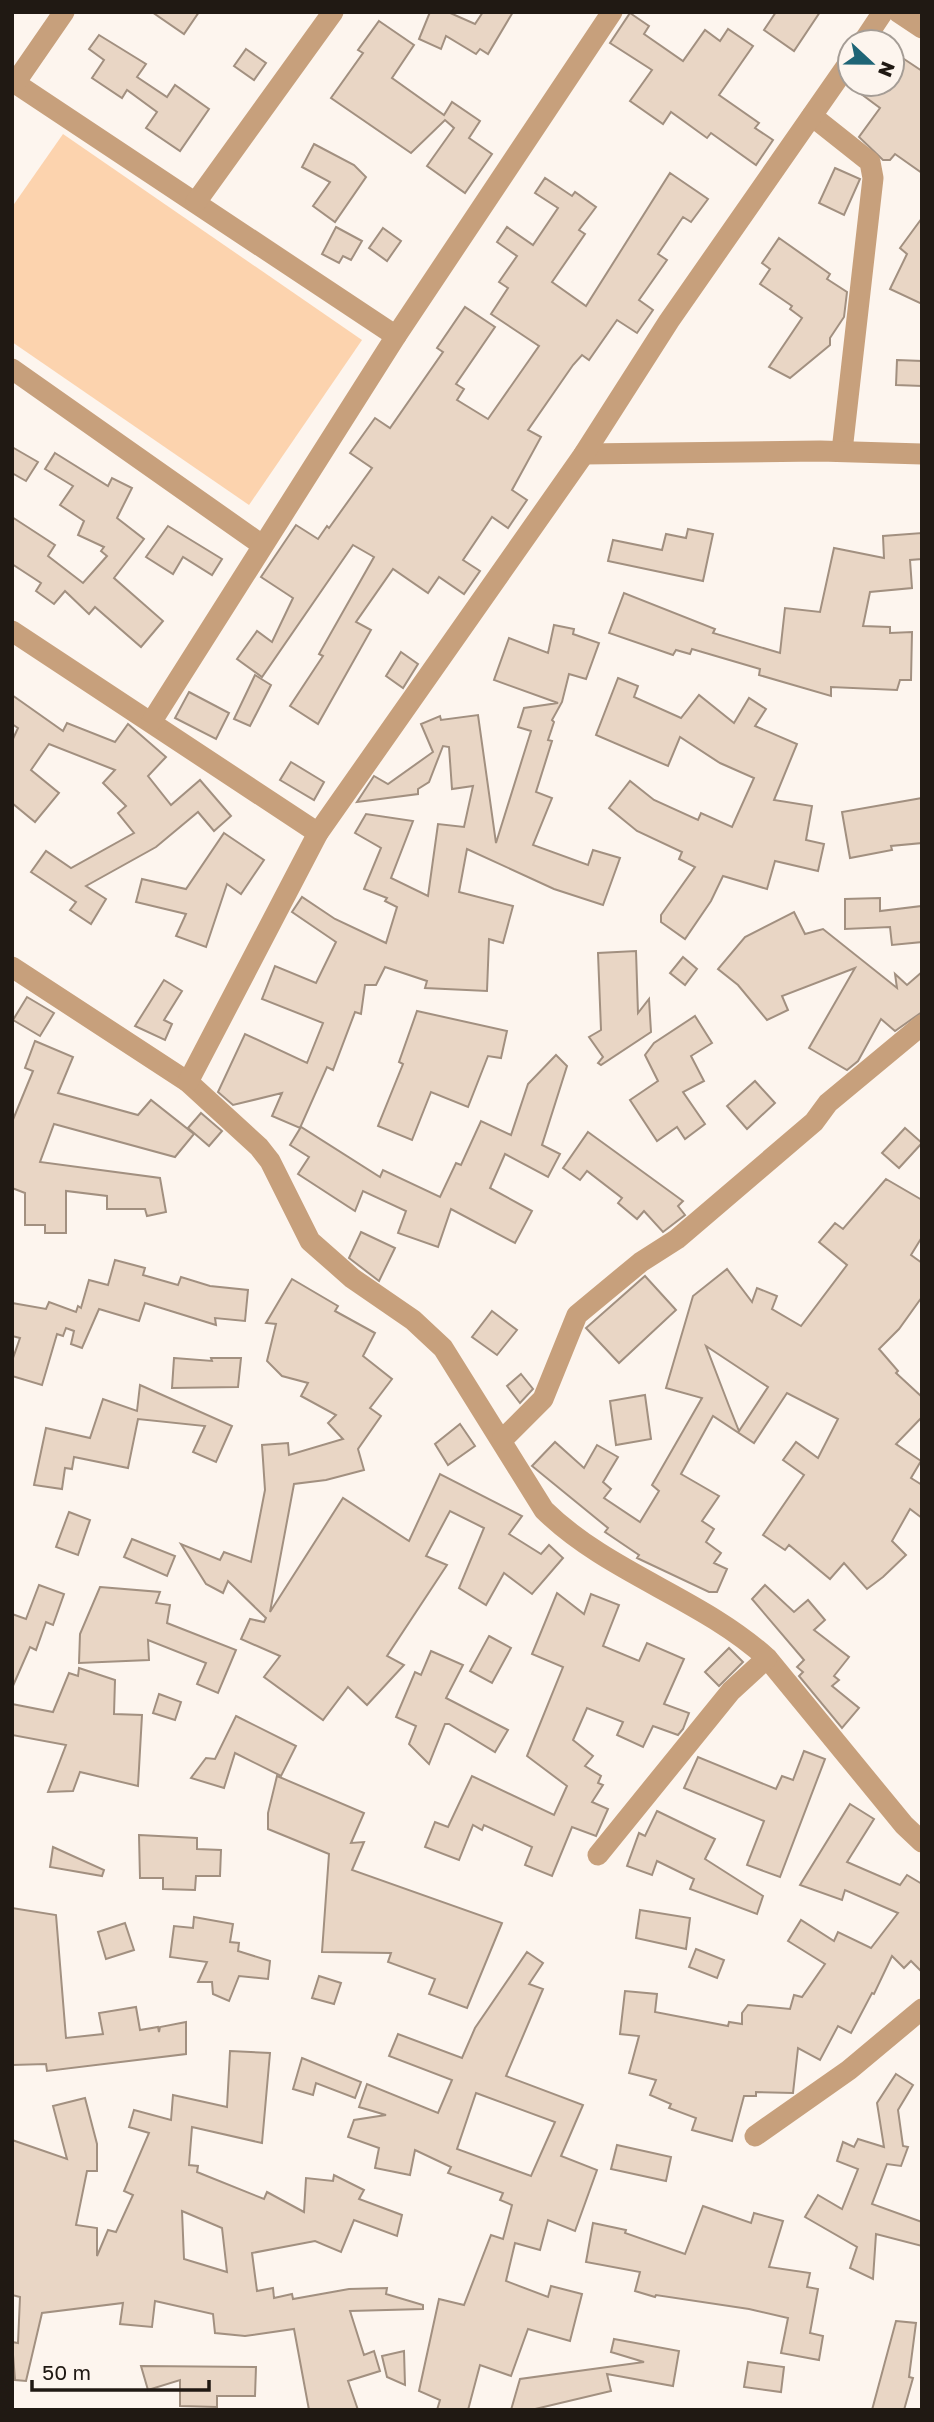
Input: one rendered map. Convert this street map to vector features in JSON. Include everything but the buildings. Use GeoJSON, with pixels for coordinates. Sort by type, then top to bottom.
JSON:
{"type":"FeatureCollection","features":[{"type":"Feature","properties":{"kind":"street"},"geometry":{"type":"LineString","coordinates":[[64,12],[14,82],[396,336]]}},
{"type":"Feature","properties":{"kind":"street"},"geometry":{"type":"LineString","coordinates":[[196,202],[333,12]]}},
{"type":"Feature","properties":{"kind":"street"},"geometry":{"type":"LineString","coordinates":[[152,721],[396,336],[612,12]]}},
{"type":"Feature","properties":{"kind":"street"},"geometry":{"type":"LineString","coordinates":[[872,28],[883,12]]}},
{"type":"Feature","properties":{"kind":"street"},"geometry":{"type":"LineString","coordinates":[[898,12],[922,28]]}},
{"type":"Feature","properties":{"kind":"street"},"geometry":{"type":"LineString","coordinates":[[188,1082],[318,833],[584,454],[669,321],[836,81]]}},
{"type":"Feature","properties":{"kind":"street"},"geometry":{"type":"LineString","coordinates":[[812,116],[870,162],[873,178],[842,451]]}},
{"type":"Feature","properties":{"kind":"street"},"geometry":{"type":"LineString","coordinates":[[12,369],[262,545]]}},
{"type":"Feature","properties":{"kind":"street"},"geometry":{"type":"LineString","coordinates":[[584,454],[842,451],[922,454]]}},
{"type":"Feature","properties":{"kind":"street"},"geometry":{"type":"LineString","coordinates":[[12,631],[318,833]]}},
{"type":"Feature","properties":{"kind":"street"},"geometry":{"type":"LineString","coordinates":[[12,967],[188,1082],[270,1161],[310,1241],[352,1279],[412,1320],[443,1348],[544,1510],[559,1525],[629,1571],[748,1641],[767,1658],[904,1825],[922,1842]]}},
{"type":"Feature","properties":{"kind":"street"},"geometry":{"type":"LineString","coordinates":[[502,1440],[542,1399],[577,1315],[641,1262],[677,1239],[814,1122],[828,1104],[922,1025]]}},
{"type":"Feature","properties":{"kind":"street"},"geometry":{"type":"LineString","coordinates":[[598,1855],[731,1691],[767,1658]]}},
{"type":"Feature","properties":{"kind":"street"},"geometry":{"type":"LineString","coordinates":[[755,2136],[849,2070],[922,2008]]}},
{"type":"Feature","properties":{"kind":"shaded area"},"geometry":{"type":"Polygon","coordinates":[[[63,134],[362,340],[249,505],[12,342],[12,207],[63,134]]]}}]}
